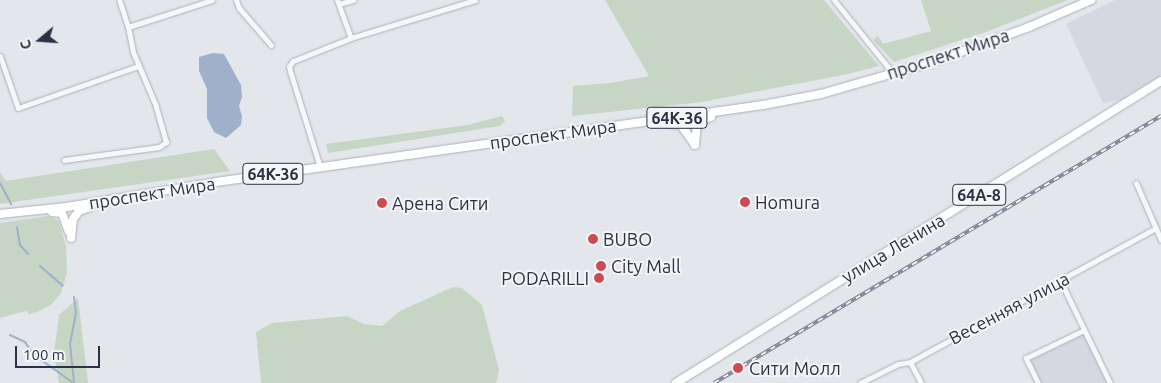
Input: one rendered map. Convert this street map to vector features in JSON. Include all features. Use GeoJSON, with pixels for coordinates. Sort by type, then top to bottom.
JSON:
{"type":"FeatureCollection","features":[{"type":"Feature","properties":{"kind":"main road","name":"проспект Мира"},"geometry":{"type":"LineString","coordinates":[[0,214],[67,207],[320,167],[733,110],[821,94],[893,74],[1029,27],[1092,0]]}},
{"type":"Feature","properties":{"kind":"main road","name":"улица Ленина"},"geometry":{"type":"LineString","coordinates":[[676,383],[1161,81]]}},
{"type":"Feature","properties":{"kind":"main road"},"geometry":{"type":"LineString","coordinates":[[696,146],[697,122],[733,110]]}},
{"type":"Feature","properties":{"kind":"main road"},"geometry":{"type":"LineString","coordinates":[[686,116],[696,146]]}},
{"type":"Feature","properties":{"kind":"main road"},"geometry":{"type":"LineString","coordinates":[[639,123],[681,125],[696,146]]}},
{"type":"Feature","properties":{"kind":"main road"},"geometry":{"type":"LineString","coordinates":[[72,238],[73,219],[79,211],[110,204],[120,198]]}},
{"type":"Feature","properties":{"kind":"main road"},"geometry":{"type":"LineString","coordinates":[[67,207],[72,238]]}},
{"type":"Feature","properties":{"kind":"main road"},"geometry":{"type":"LineString","coordinates":[[25,212],[62,213],[72,238]]}},
{"type":"Feature","properties":{"kind":"street"},"geometry":{"type":"LineString","coordinates":[[64,160],[159,146],[166,142],[156,106],[138,66],[119,0]]}},
{"type":"Feature","properties":{"kind":"street"},"geometry":{"type":"LineString","coordinates":[[128,27],[212,0]]}},
{"type":"Feature","properties":{"kind":"street"},"geometry":{"type":"LineString","coordinates":[[236,0],[239,8],[271,45]]}},
{"type":"Feature","properties":{"kind":"street"},"geometry":{"type":"LineString","coordinates":[[351,38],[338,2],[353,0]]}},
{"type":"Feature","properties":{"kind":"street"},"geometry":{"type":"LineString","coordinates":[[320,167],[289,66],[293,61],[351,38],[475,0]]}},
{"type":"Feature","properties":{"kind":"street"},"geometry":{"type":"LineString","coordinates":[[834,0],[893,74]]}},
{"type":"Feature","properties":{"kind":"street"},"geometry":{"type":"LineString","coordinates":[[0,56],[18,108],[138,66]]}},
{"type":"Feature","properties":{"kind":"street"},"geometry":{"type":"LineString","coordinates":[[1136,183],[1161,240]]}},
{"type":"Feature","properties":{"kind":"street","name":"Весенняя улица"},"geometry":{"type":"LineString","coordinates":[[860,383],[898,364],[910,362],[1156,228]]}},
{"type":"Feature","properties":{"kind":"street"},"geometry":{"type":"LineString","coordinates":[[1060,280],[1110,383]]}},
{"type":"Feature","properties":{"kind":"street"},"geometry":{"type":"LineString","coordinates":[[1038,383],[1026,358],[1084,330]]}},
{"type":"Feature","properties":{"kind":"street"},"geometry":{"type":"LineString","coordinates":[[910,362],[921,383]]}},
{"type":"Feature","properties":{"kind":"shaded area"},"geometry":{"type":"Polygon","coordinates":[[[1115,0],[1161,0],[1161,75],[1120,100],[1103,103],[1066,24],[1115,0]]]}},
{"type":"Feature","properties":{"kind":"shaded area"},"geometry":{"type":"Polygon","coordinates":[[[1083,332],[1108,383],[1041,383],[1028,359],[1083,332]]]}},
{"type":"Feature","properties":{"kind":"green space"},"geometry":{"type":"Polygon","coordinates":[[[605,0],[824,0],[879,66],[848,74],[702,102],[572,116],[573,86],[610,83],[649,76],[605,0]]]}},
{"type":"Feature","properties":{"kind":"green space"},"geometry":{"type":"Polygon","coordinates":[[[921,0],[1068,0],[983,33],[894,62],[873,40],[878,36],[883,44],[931,31],[921,0]]]}},
{"type":"Feature","properties":{"kind":"green space"},"geometry":{"type":"Polygon","coordinates":[[[502,116],[505,121],[500,126],[328,153],[326,144],[468,125],[502,116]]]}},
{"type":"Feature","properties":{"kind":"green space"},"geometry":{"type":"Polygon","coordinates":[[[214,149],[230,171],[0,204],[0,172],[6,181],[214,149]]]}},
{"type":"Feature","properties":{"kind":"green space"},"geometry":{"type":"Polygon","coordinates":[[[48,216],[59,221],[66,247],[67,273],[61,293],[51,305],[39,311],[29,314],[26,311],[0,318],[0,223],[48,216]]]}},
{"type":"Feature","properties":{"kind":"green space"},"geometry":{"type":"Polygon","coordinates":[[[453,287],[462,288],[482,305],[499,370],[496,383],[261,383],[256,332],[272,323],[347,316],[364,324],[382,326],[400,311],[453,287]]]}},
{"type":"Feature","properties":{"kind":"green space"},"geometry":{"type":"Polygon","coordinates":[[[78,298],[88,383],[59,383],[54,353],[59,315],[78,298]]]}},
{"type":"Feature","properties":{"kind":"water"},"geometry":{"type":"Polygon","coordinates":[[[213,53],[224,54],[241,85],[242,97],[239,106],[242,116],[241,125],[226,138],[214,132],[207,118],[207,89],[199,71],[199,57],[213,53]]]}},
{"type":"Feature","properties":{"kind":"waterway"},"geometry":{"type":"LineString","coordinates":[[0,183],[11,204]]}},
{"type":"Feature","properties":{"kind":"waterway"},"geometry":{"type":"LineString","coordinates":[[17,227],[20,245],[28,254]]}},
{"type":"Feature","properties":{"kind":"waterway"},"geometry":{"type":"LineString","coordinates":[[40,266],[63,286]]}},
{"type":"Feature","properties":{"kind":"waterway"},"geometry":{"type":"LineString","coordinates":[[74,297],[76,313],[70,344],[74,383]]}},
{"type":"Feature","properties":{"kind":"waterway"},"geometry":{"type":"LineString","coordinates":[[10,335],[25,342],[33,354],[72,382]]}},
{"type":"Feature","properties":{"kind":"railway"},"geometry":{"type":"LineString","coordinates":[[714,383],[1161,116]]}},
{"type":"Feature","properties":{"kind":"place","name":"Homura"},"geometry":{"type":"Point","coordinates":[745,202]}},
{"type":"Feature","properties":{"kind":"place","name":"Арена Сити"},"geometry":{"type":"Point","coordinates":[382,203]}},
{"type":"Feature","properties":{"kind":"place","name":"BUBO"},"geometry":{"type":"Point","coordinates":[593,239]}},
{"type":"Feature","properties":{"kind":"place","name":"City Mall"},"geometry":{"type":"Point","coordinates":[601,266]}},
{"type":"Feature","properties":{"kind":"place","name":"PODARILLI"},"geometry":{"type":"Point","coordinates":[599,278]}},
{"type":"Feature","properties":{"kind":"place","name":"Сити Молл"},"geometry":{"type":"Point","coordinates":[738,368]}}]}
